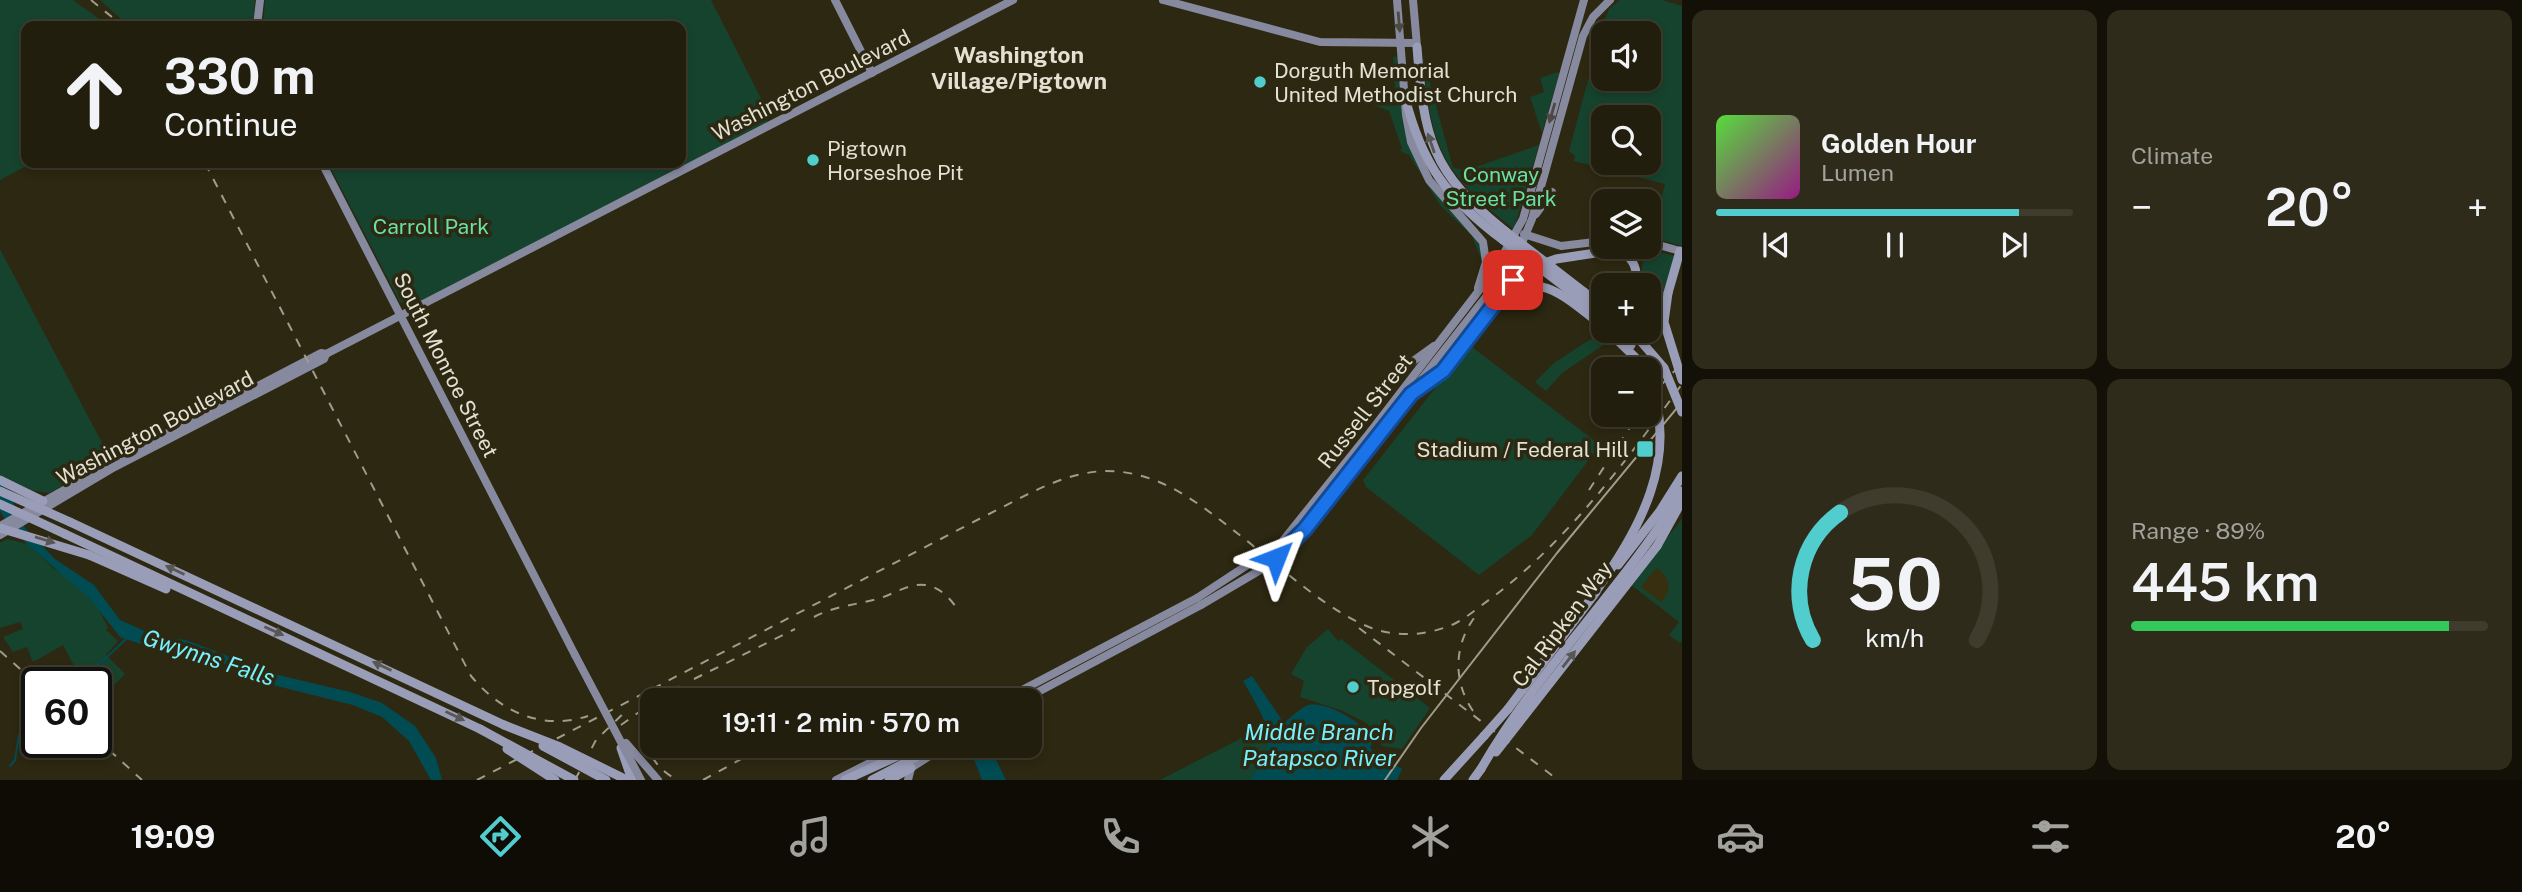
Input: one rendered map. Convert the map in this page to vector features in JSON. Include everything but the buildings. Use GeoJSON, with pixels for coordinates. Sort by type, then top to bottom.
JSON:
{"type":"FeatureCollection","features":[{"type":"Feature","properties":{"kind":"highway"},"geometry":{"type":"LineString","coordinates":[[1416,45],[1425,121],[1438,159],[1461,192],[1504,236],[1591,306]]}},
{"type":"Feature","properties":{"kind":"highway"},"geometry":{"type":"LineString","coordinates":[[1405,97],[1415,134],[1436,177],[1454,200],[1591,298]]}},
{"type":"Feature","properties":{"kind":"highway"},"geometry":{"type":"LineString","coordinates":[[1469,338],[1513,280],[1527,269],[1590,253],[1619,251],[1630,259],[1636,268],[1636,273]]}},
{"type":"Feature","properties":{"kind":"highway"},"geometry":{"type":"LineString","coordinates":[[1680,251],[1668,293],[1664,322],[1682,380]]}},
{"type":"Feature","properties":{"kind":"highway"},"geometry":{"type":"LineString","coordinates":[[1481,323],[1520,286],[1535,284],[1552,290],[1591,318]]}},
{"type":"Feature","properties":{"kind":"highway"},"geometry":{"type":"LineString","coordinates":[[1584,292],[1591,295]]}},
{"type":"Feature","properties":{"kind":"highway"},"geometry":{"type":"LineString","coordinates":[[1620,343],[1634,357]]}},
{"type":"Feature","properties":{"kind":"highway"},"geometry":{"type":"LineString","coordinates":[[1642,343],[1664,368],[1682,412]]}},
{"type":"Feature","properties":{"kind":"highway"},"geometry":{"type":"LineString","coordinates":[[1592,597],[1643,522],[1660,484],[1665,429],[1661,404]]}},
{"type":"Feature","properties":{"kind":"highway","name":"Cal Ripken Way"},"geometry":{"type":"LineString","coordinates":[[1483,736],[1660,511],[1682,475]]}},
{"type":"Feature","properties":{"kind":"highway"},"geometry":{"type":"LineString","coordinates":[[0,480],[45,504]]}},
{"type":"Feature","properties":{"kind":"highway"},"geometry":{"type":"LineString","coordinates":[[0,491],[443,695],[606,780]]}},
{"type":"Feature","properties":{"kind":"highway"},"geometry":{"type":"LineString","coordinates":[[1674,516],[1682,491]]}},
{"type":"Feature","properties":{"kind":"highway","name":"Cal Ripken Way"},"geometry":{"type":"LineString","coordinates":[[1473,780],[1543,676],[1658,527],[1682,491]]}},
{"type":"Feature","properties":{"kind":"highway"},"geometry":{"type":"LineString","coordinates":[[1481,769],[1657,546],[1682,501]]}},
{"type":"Feature","properties":{"kind":"highway"},"geometry":{"type":"LineString","coordinates":[[0,504],[349,665],[481,729],[573,780]]}},
{"type":"Feature","properties":{"kind":"highway"},"geometry":{"type":"LineString","coordinates":[[2,529],[89,555],[168,589],[211,603]]}},
{"type":"Feature","properties":{"kind":"highway"},"geometry":{"type":"LineString","coordinates":[[504,725],[560,747],[629,780]]}},
{"type":"Feature","properties":{"kind":"highway"},"geometry":{"type":"LineString","coordinates":[[481,729],[555,780]]}},
{"type":"Feature","properties":{"kind":"highway"},"geometry":{"type":"LineString","coordinates":[[1444,780],[1483,736]]}},
{"type":"Feature","properties":{"kind":"highway"},"geometry":{"type":"LineString","coordinates":[[1450,780],[1483,736]]}},
{"type":"Feature","properties":{"kind":"highway"},"geometry":{"type":"LineString","coordinates":[[617,737],[629,780]]}},
{"type":"Feature","properties":{"kind":"highway"},"geometry":{"type":"LineString","coordinates":[[845,780],[889,758]]}},
{"type":"Feature","properties":{"kind":"highway"},"geometry":{"type":"LineString","coordinates":[[855,780],[892,758]]}},
{"type":"Feature","properties":{"kind":"highway"},"geometry":{"type":"LineString","coordinates":[[872,780],[914,758]]}},
{"type":"Feature","properties":{"kind":"highway"},"geometry":{"type":"LineString","coordinates":[[889,780],[911,768]]}},
{"type":"Feature","properties":{"kind":"main road"},"geometry":{"type":"LineString","coordinates":[[258,21],[260,0]]}},
{"type":"Feature","properties":{"kind":"main road"},"geometry":{"type":"LineString","coordinates":[[835,0],[872,72]]}},
{"type":"Feature","properties":{"kind":"main road","name":"Washington Boulevard"},"geometry":{"type":"LineString","coordinates":[[2,529],[250,390],[321,353],[326,354],[402,316],[1013,0]]}},
{"type":"Feature","properties":{"kind":"main road"},"geometry":{"type":"LineString","coordinates":[[1163,0],[1315,41],[1416,45],[1413,0]]}},
{"type":"Feature","properties":{"kind":"main road"},"geometry":{"type":"LineString","coordinates":[[1397,0],[1411,142],[1420,164],[1443,199],[1483,242],[1486,262],[1477,294]]}},
{"type":"Feature","properties":{"kind":"main road","name":"Russell Street"},"geometry":{"type":"LineString","coordinates":[[1027,688],[1199,602],[1281,543],[1411,394],[1500,279],[1522,233],[1584,0]]}},
{"type":"Feature","properties":{"kind":"main road","name":"Russell Street"},"geometry":{"type":"LineString","coordinates":[[1374,434],[1532,219],[1583,36],[1593,17],[1609,0]]}},
{"type":"Feature","properties":{"kind":"main road","name":"South Monroe Street"},"geometry":{"type":"LineString","coordinates":[[325,168],[538,584],[626,743],[641,776]]}},
{"type":"Feature","properties":{"kind":"main road"},"geometry":{"type":"LineString","coordinates":[[1532,219],[1552,192]]}},
{"type":"Feature","properties":{"kind":"main road"},"geometry":{"type":"LineString","coordinates":[[1522,233],[1561,246],[1591,242]]}},
{"type":"Feature","properties":{"kind":"main road"},"geometry":{"type":"LineString","coordinates":[[1661,246],[1680,251]]}},
{"type":"Feature","properties":{"kind":"main road"},"geometry":{"type":"LineString","coordinates":[[1411,394],[1443,371],[1469,338]]}},
{"type":"Feature","properties":{"kind":"main road"},"geometry":{"type":"LineString","coordinates":[[1409,364],[1440,342]]}},
{"type":"Feature","properties":{"kind":"main road"},"geometry":{"type":"LineString","coordinates":[[1042,689],[1199,602]]}},
{"type":"Feature","properties":{"kind":"main road","name":"South Monroe Street"},"geometry":{"type":"LineString","coordinates":[[577,654],[617,737],[641,776]]}},
{"type":"Feature","properties":{"kind":"main road"},"geometry":{"type":"LineString","coordinates":[[626,743],[659,780]]}},
{"type":"Feature","properties":{"kind":"main road"},"geometry":{"type":"LineString","coordinates":[[836,780],[886,758]]}},
{"type":"Feature","properties":{"kind":"main road"},"geometry":{"type":"LineString","coordinates":[[908,780],[911,768],[926,758]]}},
{"type":"Feature","properties":{"kind":"green space"},"geometry":{"type":"Polygon","coordinates":[[[0,0],[73,0],[102,21],[21,21],[23,168],[0,180],[0,0]]]}},
{"type":"Feature","properties":{"kind":"green space"},"geometry":{"type":"Polygon","coordinates":[[[100,0],[255,0],[253,21],[123,21],[100,0]]]}},
{"type":"Feature","properties":{"kind":"green space","name":"Carroll Park"},"geometry":{"type":"Polygon","coordinates":[[[265,0],[711,0],[770,116],[766,123],[686,164],[686,21],[263,21],[265,0]]]}},
{"type":"Feature","properties":{"kind":"green space"},"geometry":{"type":"Polygon","coordinates":[[[1620,0],[1662,0],[1682,6],[1682,246],[1661,240],[1661,199],[1665,184],[1629,175],[1661,175],[1661,105],[1591,105],[1591,165],[1574,161],[1575,156],[1569,151],[1591,69],[1591,91],[1661,91],[1661,21],[1604,21],[1609,9],[1620,0]]]}},
{"type":"Feature","properties":{"kind":"green space"},"geometry":{"type":"Polygon","coordinates":[[[1393,57],[1398,57],[1422,173],[1451,211],[1473,231],[1482,247],[1482,261],[1472,236],[1440,205],[1409,155],[1400,151],[1402,148],[1389,111],[1372,104],[1396,106],[1393,57]]]}},
{"type":"Feature","properties":{"kind":"green space","name":"Conway Street Park"},"geometry":{"type":"Polygon","coordinates":[[[1423,57],[1453,168],[1467,170],[1539,145],[1514,229],[1471,191],[1456,174],[1444,156],[1430,114],[1423,57]]]}},
{"type":"Feature","properties":{"kind":"green space"},"geometry":{"type":"Polygon","coordinates":[[[1558,72],[1542,133],[1530,97],[1544,92],[1540,78],[1558,72]]]}},
{"type":"Feature","properties":{"kind":"green space","name":"Carroll Park"},"geometry":{"type":"Polygon","coordinates":[[[331,168],[679,168],[413,305],[400,302],[331,168]]]}},
{"type":"Feature","properties":{"kind":"green space"},"geometry":{"type":"Polygon","coordinates":[[[0,249],[111,460],[49,493],[31,490],[0,475],[0,249]]]}},
{"type":"Feature","properties":{"kind":"green space"},"geometry":{"type":"Polygon","coordinates":[[[1661,253],[1675,256],[1664,298],[1661,296],[1661,273],[1641,273],[1644,259],[1661,259],[1661,253]]]}},
{"type":"Feature","properties":{"kind":"green space"},"geometry":{"type":"Polygon","coordinates":[[[1591,339],[1591,343],[1606,343],[1562,373],[1546,391],[1535,382],[1554,363],[1591,339]]]}},
{"type":"Feature","properties":{"kind":"green space"},"geometry":{"type":"Polygon","coordinates":[[[1472,347],[1600,445],[1532,535],[1479,575],[1366,487],[1363,480],[1465,350],[1472,347]]]}},
{"type":"Feature","properties":{"kind":"green space"},"geometry":{"type":"Polygon","coordinates":[[[1682,519],[1680,643],[1669,635],[1679,622],[1630,584],[1682,519]]]}},
{"type":"Feature","properties":{"kind":"green space"},"geometry":{"type":"Polygon","coordinates":[[[7,539],[28,544],[97,606],[108,628],[106,630],[118,641],[106,655],[125,674],[112,687],[112,667],[75,667],[63,645],[33,662],[27,647],[13,652],[3,637],[23,629],[20,622],[0,628],[0,543],[7,539]]]}},
{"type":"Feature","properties":{"kind":"green space","name":"Topgolf"},"geometry":{"type":"Polygon","coordinates":[[[1328,629],[1338,641],[1341,639],[1430,708],[1402,749],[1382,746],[1368,724],[1343,711],[1300,697],[1304,681],[1291,674],[1307,647],[1328,629]]]}},
{"type":"Feature","properties":{"kind":"green space"},"geometry":{"type":"Polygon","coordinates":[[[1265,726],[1269,748],[1250,780],[1160,780],[1265,726]]]}},
{"type":"Feature","properties":{"kind":"sand"},"geometry":{"type":"Polygon","coordinates":[[[1656,568],[1667,579],[1668,584],[1667,593],[1661,602],[1641,587],[1656,568]]]}},
{"type":"Feature","properties":{"kind":"water","name":"Gwynns Falls"},"geometry":{"type":"Polygon","coordinates":[[[0,474],[25,528],[55,559],[94,585],[120,620],[158,637],[186,640],[278,675],[350,692],[382,703],[415,726],[436,758],[442,780],[431,780],[409,741],[382,717],[353,705],[273,685],[216,660],[155,649],[120,637],[90,599],[27,544],[4,518],[0,511],[0,474]]]}},
{"type":"Feature","properties":{"kind":"water","name":"Middle Branch Patapsco River"},"geometry":{"type":"Polygon","coordinates":[[[1252,676],[1284,723],[1303,707],[1313,704],[1332,709],[1353,720],[1374,741],[1370,747],[1377,755],[1402,769],[1397,780],[1250,780],[1266,754],[1268,742],[1264,719],[1243,681],[1252,676]]]}},
{"type":"Feature","properties":{"kind":"water"},"geometry":{"type":"Polygon","coordinates":[[[974,758],[995,758],[1006,780],[982,780],[974,758]]]}},
{"type":"Feature","properties":{"kind":"waterway"},"geometry":{"type":"LineString","coordinates":[[94,667],[126,639]]}},
{"type":"Feature","properties":{"kind":"waterway"},"geometry":{"type":"LineString","coordinates":[[10,766],[15,760],[19,735]]}},
{"type":"Feature","properties":{"kind":"tram line"},"geometry":{"type":"LineString","coordinates":[[1385,780],[1421,728],[1557,553],[1682,402]]}},
{"type":"Feature","properties":{"kind":"railway"},"geometry":{"type":"LineString","coordinates":[[91,0],[117,21]]}},
{"type":"Feature","properties":{"kind":"railway"},"geometry":{"type":"LineString","coordinates":[[208,168],[471,676],[495,700],[524,715],[555,721],[588,716]]}},
{"type":"Feature","properties":{"kind":"railway"},"geometry":{"type":"LineString","coordinates":[[1661,385],[1682,363]]}},
{"type":"Feature","properties":{"kind":"railway"},"geometry":{"type":"LineString","coordinates":[[477,780],[1027,494],[1090,472],[1125,472],[1143,476],[1176,490],[1222,521],[1326,603],[1363,625],[1400,634],[1418,634],[1445,627],[1464,618],[1493,597],[1520,575],[1571,525],[1618,470],[1682,384]]}},
{"type":"Feature","properties":{"kind":"railway"},"geometry":{"type":"LineString","coordinates":[[1589,490],[1630,427]]}},
{"type":"Feature","properties":{"kind":"railway"},"geometry":{"type":"LineString","coordinates":[[814,617],[919,585],[939,590],[956,607]]}},
{"type":"Feature","properties":{"kind":"railway"},"geometry":{"type":"LineString","coordinates":[[1473,711],[1462,687],[1458,662],[1464,637],[1477,614]]}},
{"type":"Feature","properties":{"kind":"railway"},"geometry":{"type":"LineString","coordinates":[[1359,628],[1558,780]]}},
{"type":"Feature","properties":{"kind":"railway"},"geometry":{"type":"LineString","coordinates":[[694,679],[795,629]]}},
{"type":"Feature","properties":{"kind":"railway"},"geometry":{"type":"LineString","coordinates":[[0,651],[21,670]]}},
{"type":"Feature","properties":{"kind":"railway"},"geometry":{"type":"LineString","coordinates":[[575,780],[596,740],[628,709]]}},
{"type":"Feature","properties":{"kind":"railway"},"geometry":{"type":"LineString","coordinates":[[621,725],[640,711]]}},
{"type":"Feature","properties":{"kind":"railway"},"geometry":{"type":"LineString","coordinates":[[112,753],[142,780]]}},
{"type":"Feature","properties":{"kind":"railway"},"geometry":{"type":"LineString","coordinates":[[653,758],[659,767],[678,780]]}},
{"type":"Feature","properties":{"kind":"railway"},"geometry":{"type":"LineString","coordinates":[[703,780],[743,758]]}},
{"type":"Feature","properties":{"kind":"place","name":"Dorguth Memorial United Methodist Church"},"geometry":{"type":"Point","coordinates":[1260,82]}},
{"type":"Feature","properties":{"kind":"place","name":"Pigtown Horseshoe Pit"},"geometry":{"type":"Point","coordinates":[813,160]}},
{"type":"Feature","properties":{"kind":"place","name":"Stadium / Federal Hill"},"geometry":{"type":"Point","coordinates":[1645,449]}},
{"type":"Feature","properties":{"kind":"place","name":"Topgolf"},"geometry":{"type":"Point","coordinates":[1353,687]}},
{"type":"Feature","properties":{"kind":"district","name":"Washington Village/Pigtown"},"geometry":{"type":"Point","coordinates":[1019,67]}},
{"type":"Feature","properties":{"kind":"route"},"geometry":{"type":"LineString","coordinates":[[1276,558],[1305,529],[1411,394],[1443,371],[1513,280]]}}]}
